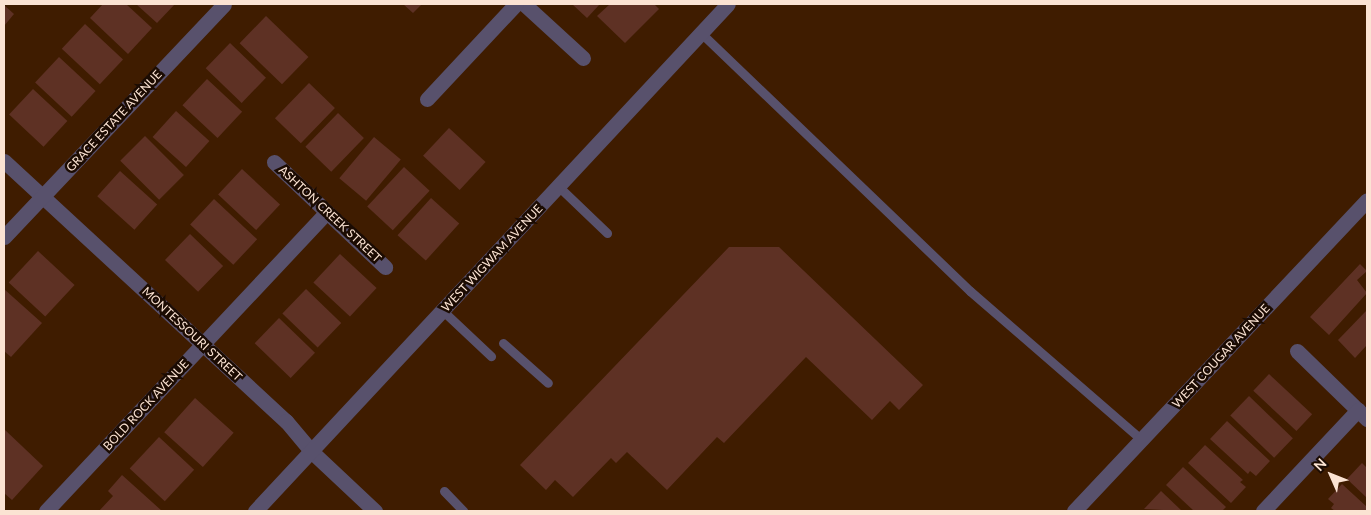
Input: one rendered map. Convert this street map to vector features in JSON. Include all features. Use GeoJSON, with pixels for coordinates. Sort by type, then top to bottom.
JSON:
{"type":"FeatureCollection","features":[{"type":"Feature","properties":{"kind":"street","name":"GRACE ESTATE AVENUE"},"geometry":{"type":"LineString","coordinates":[[4,237],[224,4]]}},
{"type":"Feature","properties":{"kind":"street"},"geometry":{"type":"LineString","coordinates":[[427,99],[516,4]]}},
{"type":"Feature","properties":{"kind":"street"},"geometry":{"type":"LineString","coordinates":[[524,4],[583,58]]}},
{"type":"Feature","properties":{"kind":"street","name":"WEST WIGWAM AVENUE"},"geometry":{"type":"LineString","coordinates":[[255,511],[728,4]]}},
{"type":"Feature","properties":{"kind":"street","name":"MONTESSOURI STREET"},"geometry":{"type":"LineString","coordinates":[[4,160],[286,421],[311,451],[375,511]]}},
{"type":"Feature","properties":{"kind":"street","name":"ASHTON CREEK STREET"},"geometry":{"type":"LineString","coordinates":[[274,162],[386,267]]}},
{"type":"Feature","properties":{"kind":"street","name":"WEST COUGAR AVENUE"},"geometry":{"type":"LineString","coordinates":[[1074,511],[1367,200]]}},
{"type":"Feature","properties":{"kind":"street","name":"BOLD ROCK AVENUE"},"geometry":{"type":"LineString","coordinates":[[46,511],[327,212]]}},
{"type":"Feature","properties":{"kind":"street"},"geometry":{"type":"LineString","coordinates":[[1263,511],[1363,415],[1297,351]]}},
{"type":"Feature","properties":{"kind":"lane"},"geometry":{"type":"LineString","coordinates":[[701,33],[970,292],[1142,440]]}},
{"type":"Feature","properties":{"kind":"lane"},"geometry":{"type":"LineString","coordinates":[[558,186],[607,233]]}},
{"type":"Feature","properties":{"kind":"lane"},"geometry":{"type":"LineString","coordinates":[[442,311],[491,356]]}},
{"type":"Feature","properties":{"kind":"lane"},"geometry":{"type":"LineString","coordinates":[[503,343],[548,383]]}},
{"type":"Feature","properties":{"kind":"lane"},"geometry":{"type":"LineString","coordinates":[[444,491],[463,511]]}},
{"type":"Feature","properties":{"kind":"building"},"geometry":{"type":"Polygon","coordinates":[[[103,4],[126,4],[152,28],[128,54],[90,18],[103,4]]]}},
{"type":"Feature","properties":{"kind":"building"},"geometry":{"type":"Polygon","coordinates":[[[136,4],[175,4],[157,23],[136,4]]]}},
{"type":"Feature","properties":{"kind":"building"},"geometry":{"type":"Polygon","coordinates":[[[403,4],[422,4],[413,13],[403,4]]]}},
{"type":"Feature","properties":{"kind":"building"},"geometry":{"type":"Polygon","coordinates":[[[572,4],[600,4],[587,18],[572,4]]]}},
{"type":"Feature","properties":{"kind":"building"},"geometry":{"type":"Polygon","coordinates":[[[610,4],[654,4],[659,9],[625,43],[597,16],[610,4]]]}},
{"type":"Feature","properties":{"kind":"building"},"geometry":{"type":"Polygon","coordinates":[[[4,5],[14,14],[4,26],[4,5]]]}},
{"type":"Feature","properties":{"kind":"building"},"geometry":{"type":"Polygon","coordinates":[[[266,16],[308,57],[282,84],[240,43],[266,16]]]}},
{"type":"Feature","properties":{"kind":"building"},"geometry":{"type":"Polygon","coordinates":[[[85,24],[123,59],[100,84],[62,49],[85,24]]]}},
{"type":"Feature","properties":{"kind":"building"},"geometry":{"type":"Polygon","coordinates":[[[230,43],[266,78],[242,103],[206,68],[230,43]]]}},
{"type":"Feature","properties":{"kind":"building"},"geometry":{"type":"Polygon","coordinates":[[[59,57],[96,91],[72,117],[35,83],[59,57]]]}},
{"type":"Feature","properties":{"kind":"building"},"geometry":{"type":"Polygon","coordinates":[[[207,79],[242,112],[218,138],[182,105],[207,79]]]}},
{"type":"Feature","properties":{"kind":"building"},"geometry":{"type":"Polygon","coordinates":[[[309,83],[335,108],[301,143],[275,118],[309,83]]]}},
{"type":"Feature","properties":{"kind":"building"},"geometry":{"type":"Polygon","coordinates":[[[33,89],[67,121],[44,147],[9,115],[33,89]]]}},
{"type":"Feature","properties":{"kind":"building"},"geometry":{"type":"Polygon","coordinates":[[[176,111],[209,141],[186,167],[153,137],[176,111]]]}},
{"type":"Feature","properties":{"kind":"building"},"geometry":{"type":"Polygon","coordinates":[[[338,113],[364,138],[331,172],[305,147],[338,113]]]}},
{"type":"Feature","properties":{"kind":"building"},"geometry":{"type":"Polygon","coordinates":[[[449,128],[486,162],[460,190],[423,156],[449,128]]]}},
{"type":"Feature","properties":{"kind":"building"},"geometry":{"type":"Polygon","coordinates":[[[145,136],[184,175],[159,200],[120,161],[145,136]]]}},
{"type":"Feature","properties":{"kind":"building"},"geometry":{"type":"Polygon","coordinates":[[[374,137],[401,159],[366,201],[339,178],[374,137]]]}},
{"type":"Feature","properties":{"kind":"building"},"geometry":{"type":"Polygon","coordinates":[[[404,167],[430,191],[393,230],[367,206],[404,167]]]}},
{"type":"Feature","properties":{"kind":"building"},"geometry":{"type":"Polygon","coordinates":[[[242,169],[280,204],[256,230],[218,195],[242,169]]]}},
{"type":"Feature","properties":{"kind":"building"},"geometry":{"type":"Polygon","coordinates":[[[120,171],[157,204],[134,230],[97,196],[120,171]]]}},
{"type":"Feature","properties":{"kind":"building"},"geometry":{"type":"Polygon","coordinates":[[[431,198],[459,223],[426,261],[398,235],[431,198]]]}},
{"type":"Feature","properties":{"kind":"building"},"geometry":{"type":"Polygon","coordinates":[[[214,199],[257,239],[233,265],[190,225],[214,199]]]}},
{"type":"Feature","properties":{"kind":"building"},"geometry":{"type":"Polygon","coordinates":[[[190,234],[223,266],[198,292],[165,260],[190,234]]]}},
{"type":"Feature","properties":{"kind":"building"},"geometry":{"type":"Polygon","coordinates":[[[729,247],[779,247],[923,385],[899,410],[890,401],[872,420],[806,357],[724,443],[717,437],[667,490],[627,452],[616,463],[611,458],[573,497],[555,480],[546,490],[520,465],[729,247]]]}},
{"type":"Feature","properties":{"kind":"building"},"geometry":{"type":"Polygon","coordinates":[[[38,251],[75,285],[45,317],[9,282],[38,251]]]}},
{"type":"Feature","properties":{"kind":"building"},"geometry":{"type":"Polygon","coordinates":[[[340,254],[377,288],[350,317],[313,283],[340,254]]]}},
{"type":"Feature","properties":{"kind":"building"},"geometry":{"type":"Polygon","coordinates":[[[1360,264],[1367,271],[1357,280],[1367,293],[1329,335],[1310,317],[1360,264]]]}},
{"type":"Feature","properties":{"kind":"building"},"geometry":{"type":"Polygon","coordinates":[[[4,289],[42,323],[11,357],[4,351],[4,289]]]}},
{"type":"Feature","properties":{"kind":"building"},"geometry":{"type":"Polygon","coordinates":[[[306,289],[341,323],[318,347],[282,313],[306,289]]]}},
{"type":"Feature","properties":{"kind":"building"},"geometry":{"type":"Polygon","coordinates":[[[1367,310],[1367,345],[1355,358],[1338,340],[1367,310]]]}},
{"type":"Feature","properties":{"kind":"building"},"geometry":{"type":"Polygon","coordinates":[[[279,318],[315,353],[291,378],[255,343],[279,318]]]}},
{"type":"Feature","properties":{"kind":"building"},"geometry":{"type":"Polygon","coordinates":[[[1269,374],[1312,414],[1296,431],[1253,391],[1269,374]]]}},
{"type":"Feature","properties":{"kind":"building"},"geometry":{"type":"Polygon","coordinates":[[[1249,396],[1293,438],[1274,458],[1230,415],[1249,396]]]}},
{"type":"Feature","properties":{"kind":"building"},"geometry":{"type":"Polygon","coordinates":[[[195,398],[234,433],[203,467],[164,432],[195,398]]]}},
{"type":"Feature","properties":{"kind":"building"},"geometry":{"type":"Polygon","coordinates":[[[1227,421],[1270,461],[1256,476],[1250,471],[1248,474],[1210,439],[1227,421]]]}},
{"type":"Feature","properties":{"kind":"building"},"geometry":{"type":"Polygon","coordinates":[[[4,429],[43,466],[12,500],[4,493],[4,429]]]}},
{"type":"Feature","properties":{"kind":"building"},"geometry":{"type":"Polygon","coordinates":[[[159,437],[194,470],[165,501],[130,468],[159,437]]]}},
{"type":"Feature","properties":{"kind":"building"},"geometry":{"type":"Polygon","coordinates":[[[1205,445],[1243,480],[1240,482],[1246,487],[1231,503],[1188,463],[1205,445]]]}},
{"type":"Feature","properties":{"kind":"building"},"geometry":{"type":"Polygon","coordinates":[[[1362,463],[1367,468],[1367,498],[1347,479],[1362,463]]]}},
{"type":"Feature","properties":{"kind":"building"},"geometry":{"type":"Polygon","coordinates":[[[1183,467],[1226,507],[1222,511],[1194,511],[1166,485],[1183,467]]]}},
{"type":"Feature","properties":{"kind":"building"},"geometry":{"type":"Polygon","coordinates":[[[122,475],[162,511],[99,511],[113,496],[108,491],[122,475]]]}},
{"type":"Feature","properties":{"kind":"building"},"geometry":{"type":"Polygon","coordinates":[[[1342,484],[1367,507],[1367,511],[1335,511],[1331,508],[1334,504],[1328,499],[1342,484]]]}},
{"type":"Feature","properties":{"kind":"building"},"geometry":{"type":"Polygon","coordinates":[[[1161,491],[1182,511],[1144,509],[1161,491]]]}}]}
